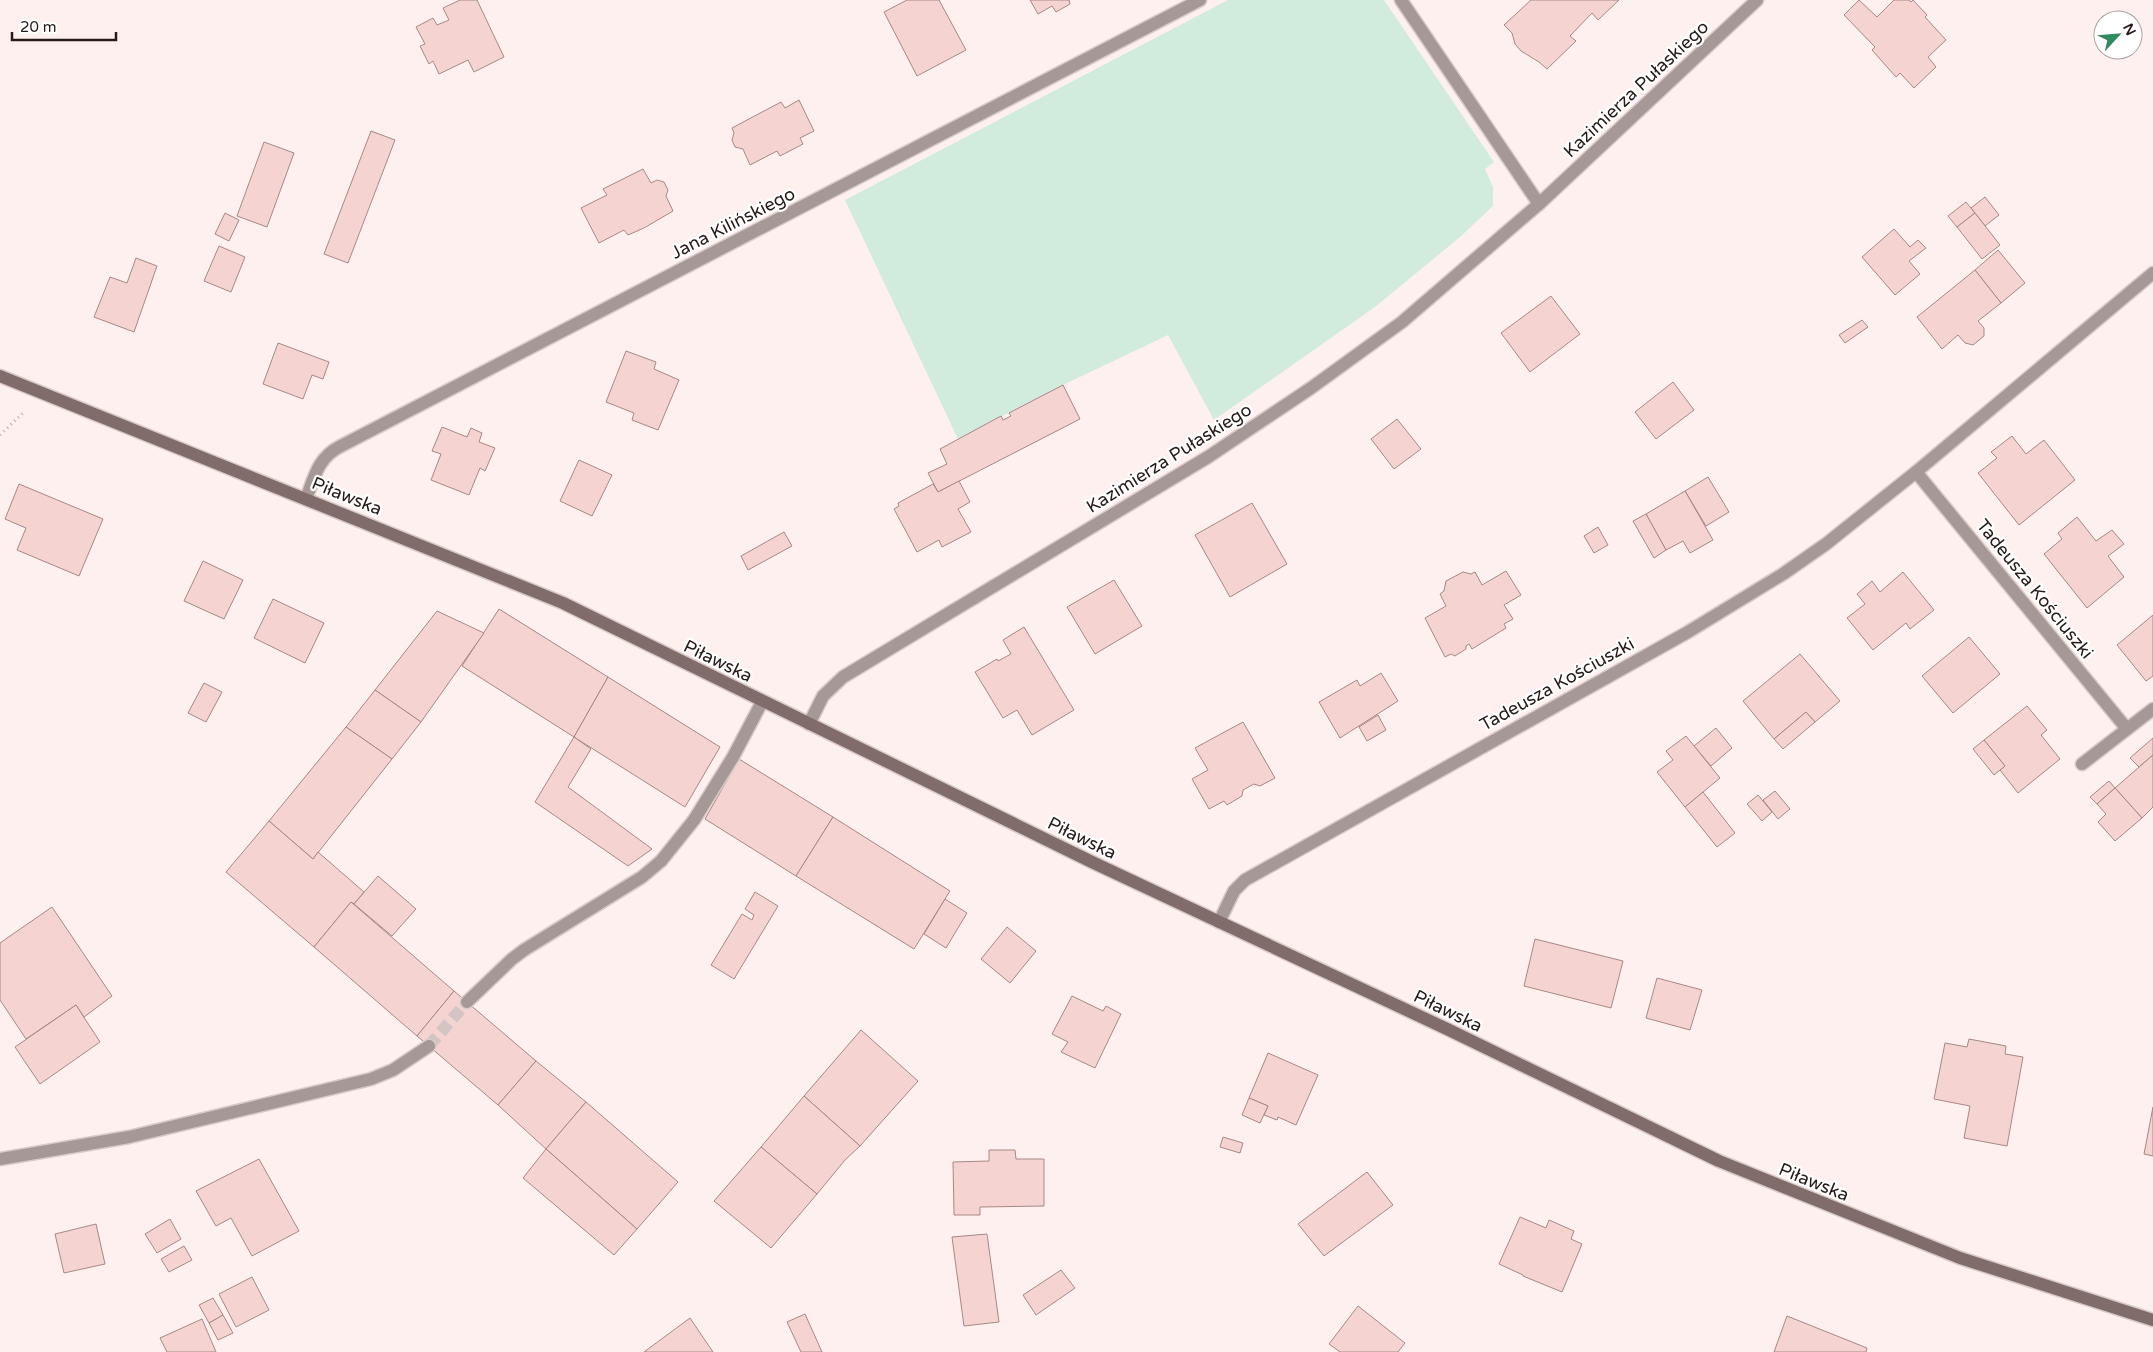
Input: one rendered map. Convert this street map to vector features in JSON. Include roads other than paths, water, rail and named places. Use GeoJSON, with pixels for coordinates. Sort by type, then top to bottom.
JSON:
{"type":"FeatureCollection","features":[{"type":"Feature","properties":{"kind":"street","name":"Jana Kilińskiego"},"geometry":{"type":"LineString","coordinates":[[306,499],[320,462],[338,446],[1200,0]]}},
{"type":"Feature","properties":{"kind":"street"},"geometry":{"type":"LineString","coordinates":[[1401,0],[1539,204]]}},
{"type":"Feature","properties":{"kind":"street","name":"Kazimierza Pułaskiego"},"geometry":{"type":"LineString","coordinates":[[808,724],[823,696],[843,677],[1208,457],[1311,388],[1402,322],[1539,204],[1757,0]]}},
{"type":"Feature","properties":{"kind":"street","name":"Tadeusza Kościuszki"},"geometry":{"type":"LineString","coordinates":[[1219,922],[1237,887],[1245,880],[1688,632],[1763,587],[1826,544],[1916,472],[2153,273]]}},
{"type":"Feature","properties":{"kind":"street","name":"Piławska"},"geometry":{"type":"LineString","coordinates":[[0,376],[563,604],[762,702],[1719,1161],[1960,1258],[2153,1320]]}},
{"type":"Feature","properties":{"kind":"street","name":"Tadeusza Kościuszki"},"geometry":{"type":"LineString","coordinates":[[1916,472],[2127,729]]}},
{"type":"Feature","properties":{"kind":"street"},"geometry":{"type":"LineString","coordinates":[[467,1002],[507,963],[524,950],[619,892],[655,867],[694,820],[733,756],[762,702]]}},
{"type":"Feature","properties":{"kind":"street"},"geometry":{"type":"LineString","coordinates":[[2082,764],[2153,709]]}},
{"type":"Feature","properties":{"kind":"street"},"geometry":{"type":"LineString","coordinates":[[0,1159],[129,1137],[371,1080],[393,1070],[429,1046]]}},
{"type":"Feature","properties":{"kind":"tunnel"},"geometry":{"type":"LineString","coordinates":[[429,1046],[467,1002]]}}]}
